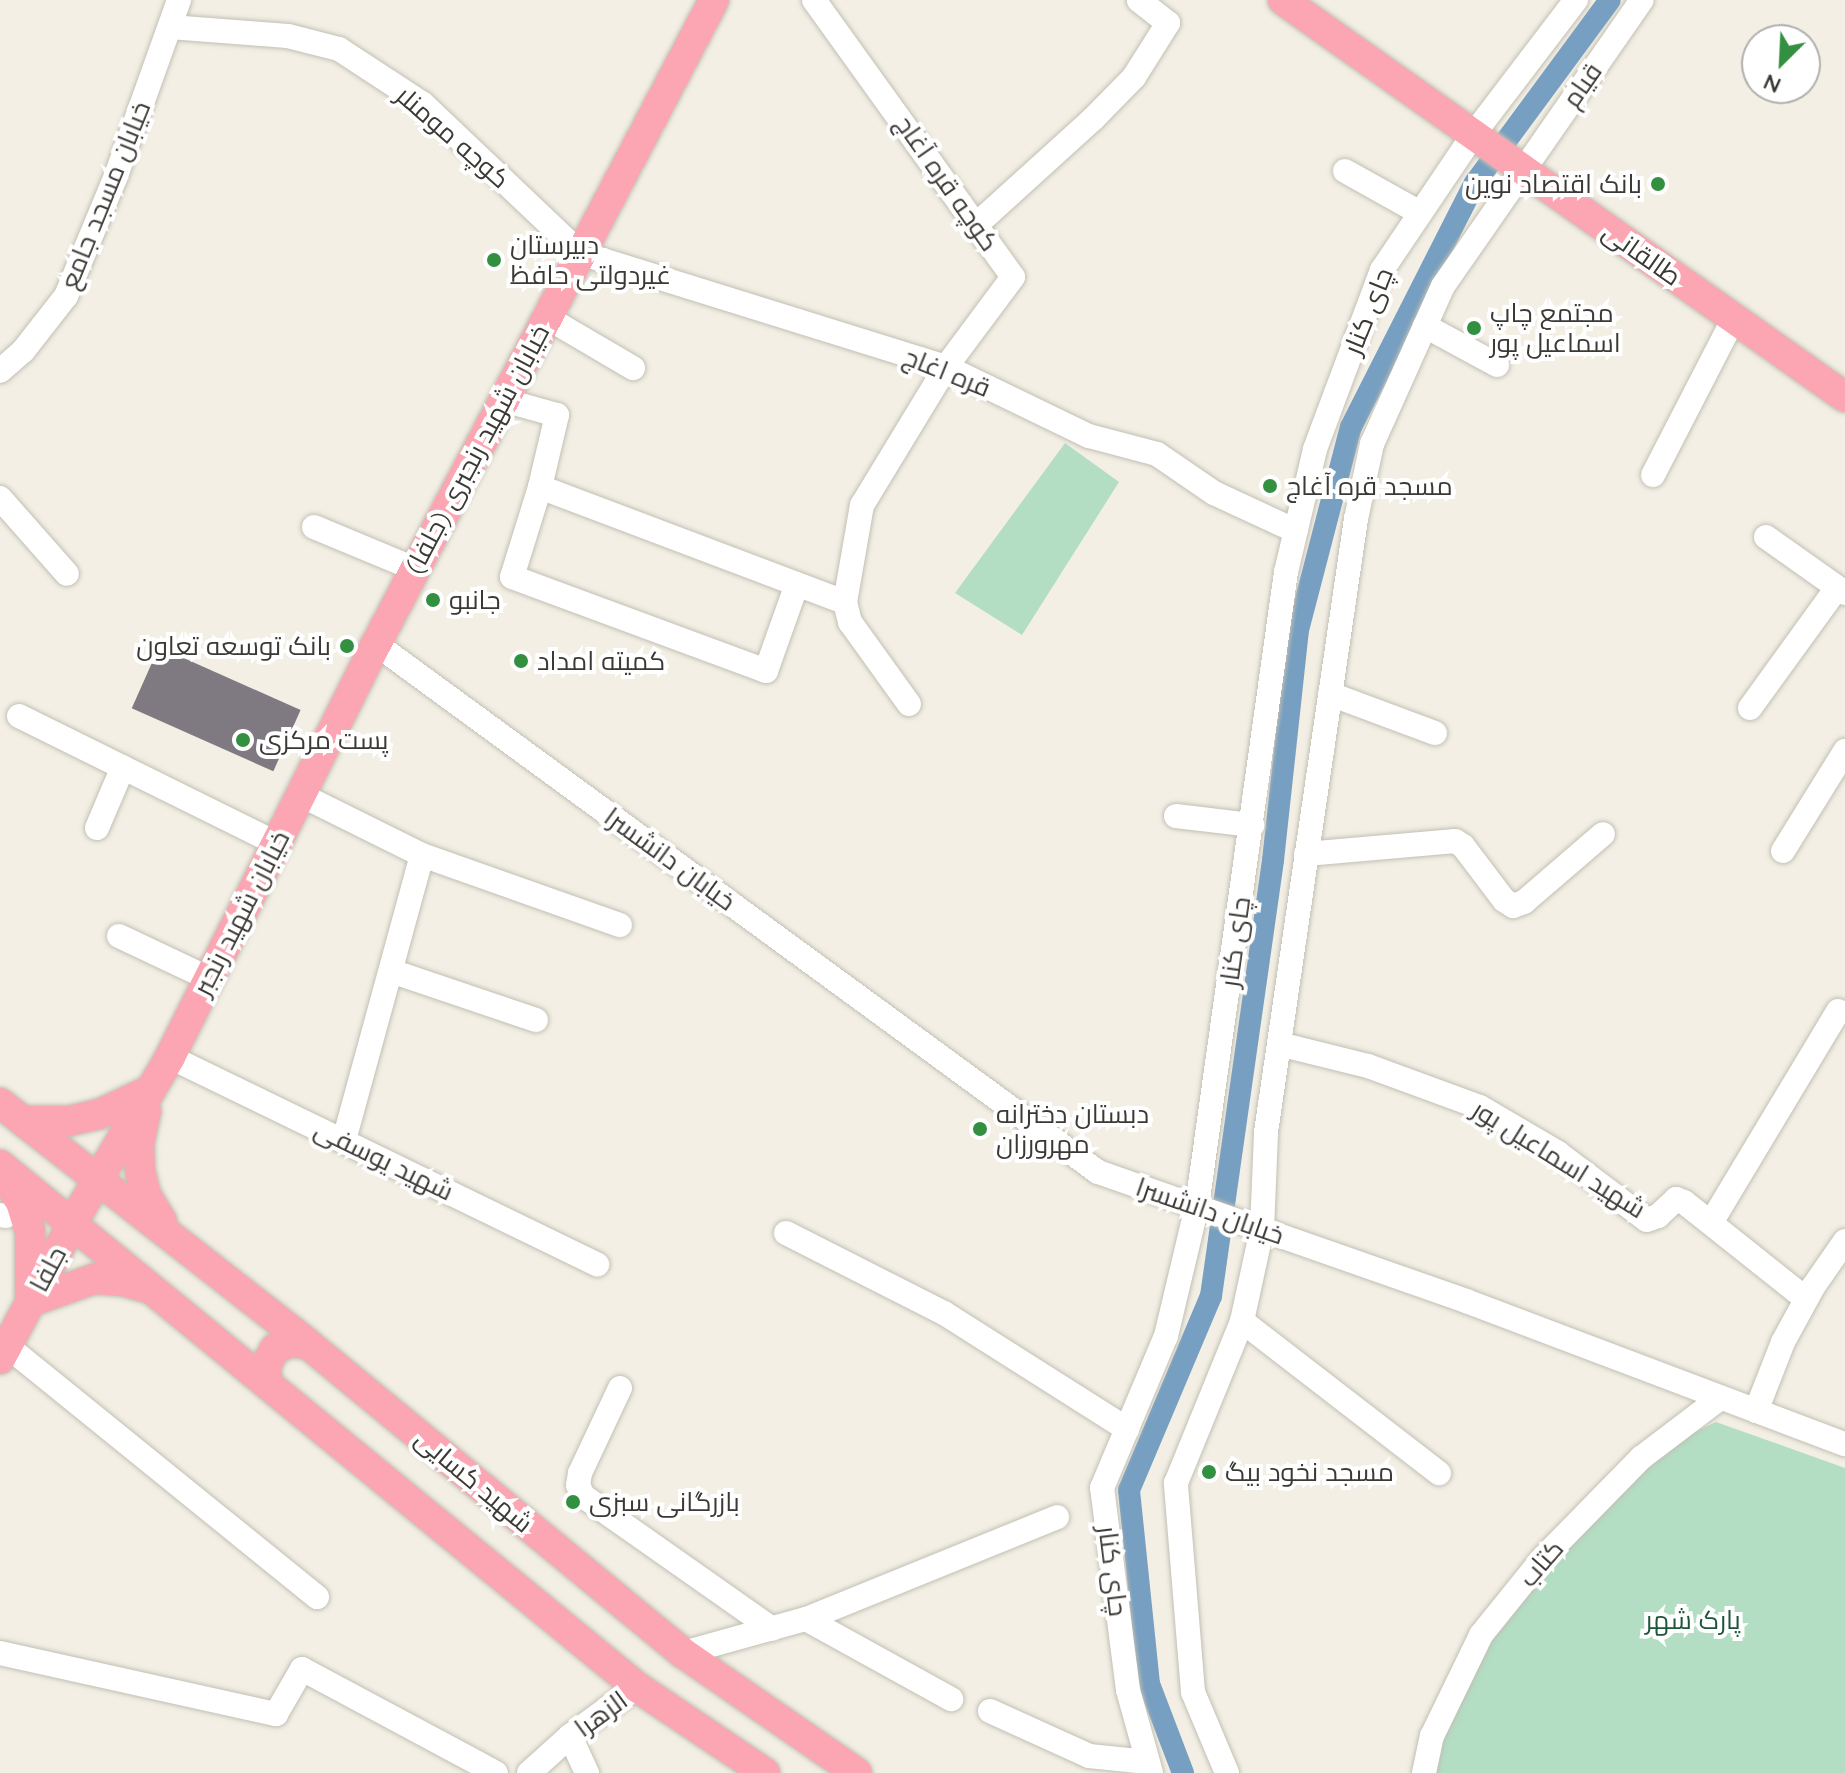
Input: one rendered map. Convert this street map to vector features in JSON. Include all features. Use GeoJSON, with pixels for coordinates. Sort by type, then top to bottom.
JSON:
{"type":"FeatureCollection","features":[{"type":"Feature","properties":{"kind":"main road","name":"خیابان شهید رنجبری (جلفا)"},"geometry":{"type":"LineString","coordinates":[[376,644],[714,0]]}},
{"type":"Feature","properties":{"kind":"main road","name":"طالقانی"},"geometry":{"type":"LineString","coordinates":[[1283,0],[1845,397]]}},
{"type":"Feature","properties":{"kind":"main road","name":"خیابان شهید رنجبر"},"geometry":{"type":"LineString","coordinates":[[99,1179],[170,1057],[376,644]]}},
{"type":"Feature","properties":{"kind":"main road"},"geometry":{"type":"LineString","coordinates":[[12,1112],[69,1121],[100,1114],[151,1090]]}},
{"type":"Feature","properties":{"kind":"main road"},"geometry":{"type":"LineString","coordinates":[[151,1090],[139,1143],[140,1171],[146,1195],[168,1232]]}},
{"type":"Feature","properties":{"kind":"main road","name":"شهید کسایی"},"geometry":{"type":"LineString","coordinates":[[12,1112],[308,1344],[683,1653],[857,1773]]}},
{"type":"Feature","properties":{"kind":"main road"},"geometry":{"type":"LineString","coordinates":[[0,1167],[21,1202],[30,1231],[30,1302],[94,1279],[123,1281],[154,1289]]}},
{"type":"Feature","properties":{"kind":"main road","name":"شهید کسایی"},"geometry":{"type":"LineString","coordinates":[[0,1167],[73,1222],[637,1687],[765,1773]]}},
{"type":"Feature","properties":{"kind":"main road","name":"جلفا"},"geometry":{"type":"LineString","coordinates":[[3,1352],[99,1179]]}},
{"type":"Feature","properties":{"kind":"main road"},"geometry":{"type":"LineString","coordinates":[[267,1382],[266,1365],[275,1349],[291,1342],[308,1344]]}},
{"type":"Feature","properties":{"kind":"street","name":"خیابان مسجد جامع"},"geometry":{"type":"LineString","coordinates":[[0,371],[23,351],[66,296],[116,176],[179,0]]}},
{"type":"Feature","properties":{"kind":"street","name":"کوچه قره آغاج"},"geometry":{"type":"LineString","coordinates":[[814,0],[1013,277],[946,367]]}},
{"type":"Feature","properties":{"kind":"street"},"geometry":{"type":"LineString","coordinates":[[976,225],[1093,119],[1134,77],[1168,23],[1139,0]]}},
{"type":"Feature","properties":{"kind":"street"},"geometry":{"type":"LineString","coordinates":[[1473,135],[1576,0]]}},
{"type":"Feature","properties":{"kind":"street","name":"قیام"},"geometry":{"type":"LineString","coordinates":[[1526,172],[1642,0]]}},
{"type":"Feature","properties":{"kind":"street","name":"کوچه مومنلر"},"geometry":{"type":"LineString","coordinates":[[170,27],[288,36],[339,49],[423,104],[580,253]]}},
{"type":"Feature","properties":{"kind":"street","name":"چای کنار"},"geometry":{"type":"LineString","coordinates":[[1150,1768],[1128,1690],[1102,1488],[1166,1336],[1197,1206],[1286,572],[1315,449],[1382,270],[1473,135]]}},
{"type":"Feature","properties":{"kind":"street"},"geometry":{"type":"LineString","coordinates":[[1345,171],[1420,213]]}},
{"type":"Feature","properties":{"kind":"street"},"geometry":{"type":"LineString","coordinates":[[1227,1773],[1193,1692],[1176,1483],[1242,1321],[1262,1229],[1266,1132],[1356,519],[1372,444],[1443,286],[1526,172]]}},
{"type":"Feature","properties":{"kind":"street","name":"قره اغاج"},"geometry":{"type":"LineString","coordinates":[[580,253],[946,367],[1089,436],[1157,454],[1214,493],[1296,531]]}},
{"type":"Feature","properties":{"kind":"street"},"geometry":{"type":"LineString","coordinates":[[546,317],[633,368]]}},
{"type":"Feature","properties":{"kind":"street"},"geometry":{"type":"LineString","coordinates":[[1653,475],[1734,318]]}},
{"type":"Feature","properties":{"kind":"street"},"geometry":{"type":"LineString","coordinates":[[1425,326],[1497,365]]}},
{"type":"Feature","properties":{"kind":"street"},"geometry":{"type":"LineString","coordinates":[[909,704],[850,622],[845,602],[862,505],[946,367]]}},
{"type":"Feature","properties":{"kind":"street"},"geometry":{"type":"LineString","coordinates":[[503,400],[557,415],[540,487],[512,577],[766,671],[797,584]]}},
{"type":"Feature","properties":{"kind":"street"},"geometry":{"type":"LineString","coordinates":[[540,487],[845,602]]}},
{"type":"Feature","properties":{"kind":"street"},"geometry":{"type":"LineString","coordinates":[[0,498],[67,574]]}},
{"type":"Feature","properties":{"kind":"street"},"geometry":{"type":"LineString","coordinates":[[314,527],[415,569]]}},
{"type":"Feature","properties":{"kind":"street"},"geometry":{"type":"LineString","coordinates":[[1750,708],[1841,590],[1766,537]]}},
{"type":"Feature","properties":{"kind":"street","name":"خیابان دانشسرا"},"geometry":{"type":"LineString","coordinates":[[376,644],[1098,1172],[1262,1229],[1845,1444]]}},
{"type":"Feature","properties":{"kind":"street"},"geometry":{"type":"LineString","coordinates":[[1330,694],[1435,733]]}},
{"type":"Feature","properties":{"kind":"street"},"geometry":{"type":"LineString","coordinates":[[19,716],[276,843]]}},
{"type":"Feature","properties":{"kind":"street"},"geometry":{"type":"LineString","coordinates":[[1783,851],[1845,751]]}},
{"type":"Feature","properties":{"kind":"street"},"geometry":{"type":"LineString","coordinates":[[97,828],[123,767]]}},
{"type":"Feature","properties":{"kind":"street"},"geometry":{"type":"LineString","coordinates":[[301,795],[422,855],[620,925]]}},
{"type":"Feature","properties":{"kind":"street"},"geometry":{"type":"LineString","coordinates":[[1176,816],[1252,825]]}},
{"type":"Feature","properties":{"kind":"street"},"geometry":{"type":"LineString","coordinates":[[1306,854],[1455,841],[1463,846],[1504,900],[1513,906],[1524,902],[1603,834]]}},
{"type":"Feature","properties":{"kind":"street"},"geometry":{"type":"LineString","coordinates":[[344,1141],[422,855]]}},
{"type":"Feature","properties":{"kind":"street"},"geometry":{"type":"LineString","coordinates":[[119,936],[208,978]]}},
{"type":"Feature","properties":{"kind":"street"},"geometry":{"type":"LineString","coordinates":[[391,971],[536,1020]]}},
{"type":"Feature","properties":{"kind":"street"},"geometry":{"type":"LineString","coordinates":[[1712,1221],[1838,1011]]}},
{"type":"Feature","properties":{"kind":"street","name":"شهید اسماعیل پور"},"geometry":{"type":"LineString","coordinates":[[1279,1044],[1368,1066],[1480,1107],[1558,1153],[1647,1220],[1658,1216],[1676,1199],[1712,1221],[1806,1299]]}},
{"type":"Feature","properties":{"kind":"street","name":"شهید یوسفی"},"geometry":{"type":"LineString","coordinates":[[170,1057],[597,1264]]}},
{"type":"Feature","properties":{"kind":"street"},"geometry":{"type":"LineString","coordinates":[[786,1233],[944,1313],[1127,1429]]}},
{"type":"Feature","properties":{"kind":"street"},"geometry":{"type":"LineString","coordinates":[[1756,1411],[1783,1342],[1806,1299],[1845,1241]]}},
{"type":"Feature","properties":{"kind":"street"},"geometry":{"type":"LineString","coordinates":[[1242,1321],[1439,1473]]}},
{"type":"Feature","properties":{"kind":"street"},"geometry":{"type":"LineString","coordinates":[[3,1352],[317,1597]]}},
{"type":"Feature","properties":{"kind":"street"},"geometry":{"type":"LineString","coordinates":[[620,1388],[580,1473],[578,1485],[583,1496],[772,1629]]}},
{"type":"Feature","properties":{"kind":"street","name":"کتاب"},"geometry":{"type":"LineString","coordinates":[[1424,1773],[1432,1736],[1481,1635],[1544,1557],[1641,1458],[1720,1398]]}},
{"type":"Feature","properties":{"kind":"street"},"geometry":{"type":"LineString","coordinates":[[683,1653],[806,1619],[1057,1517]]}},
{"type":"Feature","properties":{"kind":"street"},"geometry":{"type":"LineString","coordinates":[[806,1619],[951,1699]]}},
{"type":"Feature","properties":{"kind":"street"},"geometry":{"type":"LineString","coordinates":[[0,1653],[276,1714],[302,1669],[496,1773]]}},
{"type":"Feature","properties":{"kind":"street","name":"الزهرا"},"geometry":{"type":"LineString","coordinates":[[529,1773],[570,1736],[637,1687]]}},
{"type":"Feature","properties":{"kind":"street"},"geometry":{"type":"LineString","coordinates":[[990,1711],[1089,1756],[1150,1768]]}},
{"type":"Feature","properties":{"kind":"street"},"geometry":{"type":"LineString","coordinates":[[570,1736],[587,1773]]}},
{"type":"Feature","properties":{"kind":"green space"},"geometry":{"type":"Polygon","coordinates":[[[1065,443],[1119,482],[1022,635],[955,593],[1065,443]]]}},
{"type":"Feature","properties":{"kind":"green space","name":"پارک شهر"},"geometry":{"type":"Polygon","coordinates":[[[1716,1422],[1845,1468],[1845,1773],[1432,1773],[1440,1737],[1489,1634],[1641,1458],[1716,1422]]]}},
{"type":"Feature","properties":{"kind":"building","name":"پست مرکزی"},"geometry":{"type":"Polygon","coordinates":[[[159,647],[301,710],[273,771],[132,708],[159,647]]]}},
{"type":"Feature","properties":{"kind":"waterway"},"geometry":{"type":"LineString","coordinates":[[1183,1773],[1149,1684],[1129,1490],[1211,1296],[1273,860],[1298,630],[1351,427],[1475,183],[1610,0]]}},
{"type":"Feature","properties":{"kind":"place","name":"بانک اقتصاد نوین"},"geometry":{"type":"Point","coordinates":[1658,184]}},
{"type":"Feature","properties":{"kind":"place","name":"دبیرستان غیردولتی حافظ"},"geometry":{"type":"Point","coordinates":[494,260]}},
{"type":"Feature","properties":{"kind":"place","name":"مجتمع چاپ اسماعیل پور"},"geometry":{"type":"Point","coordinates":[1474,328]}},
{"type":"Feature","properties":{"kind":"place","name":"مسجد قره آغاج"},"geometry":{"type":"Point","coordinates":[1270,486]}},
{"type":"Feature","properties":{"kind":"place","name":"جانبو"},"geometry":{"type":"Point","coordinates":[433,600]}},
{"type":"Feature","properties":{"kind":"place","name":"بانک توسعه تعاون"},"geometry":{"type":"Point","coordinates":[347,646]}},
{"type":"Feature","properties":{"kind":"place","name":"کمیته امداد"},"geometry":{"type":"Point","coordinates":[521,661]}},
{"type":"Feature","properties":{"kind":"place","name":"پست مرکزی"},"geometry":{"type":"Point","coordinates":[243,740]}},
{"type":"Feature","properties":{"kind":"place","name":"دبستان دخترانه مهرورزان"},"geometry":{"type":"Point","coordinates":[980,1129]}},
{"type":"Feature","properties":{"kind":"place","name":"مسجد نخود‌ بیگ"},"geometry":{"type":"Point","coordinates":[1209,1472]}},
{"type":"Feature","properties":{"kind":"place","name":"بازرگانی سبزی"},"geometry":{"type":"Point","coordinates":[573,1502]}}]}
